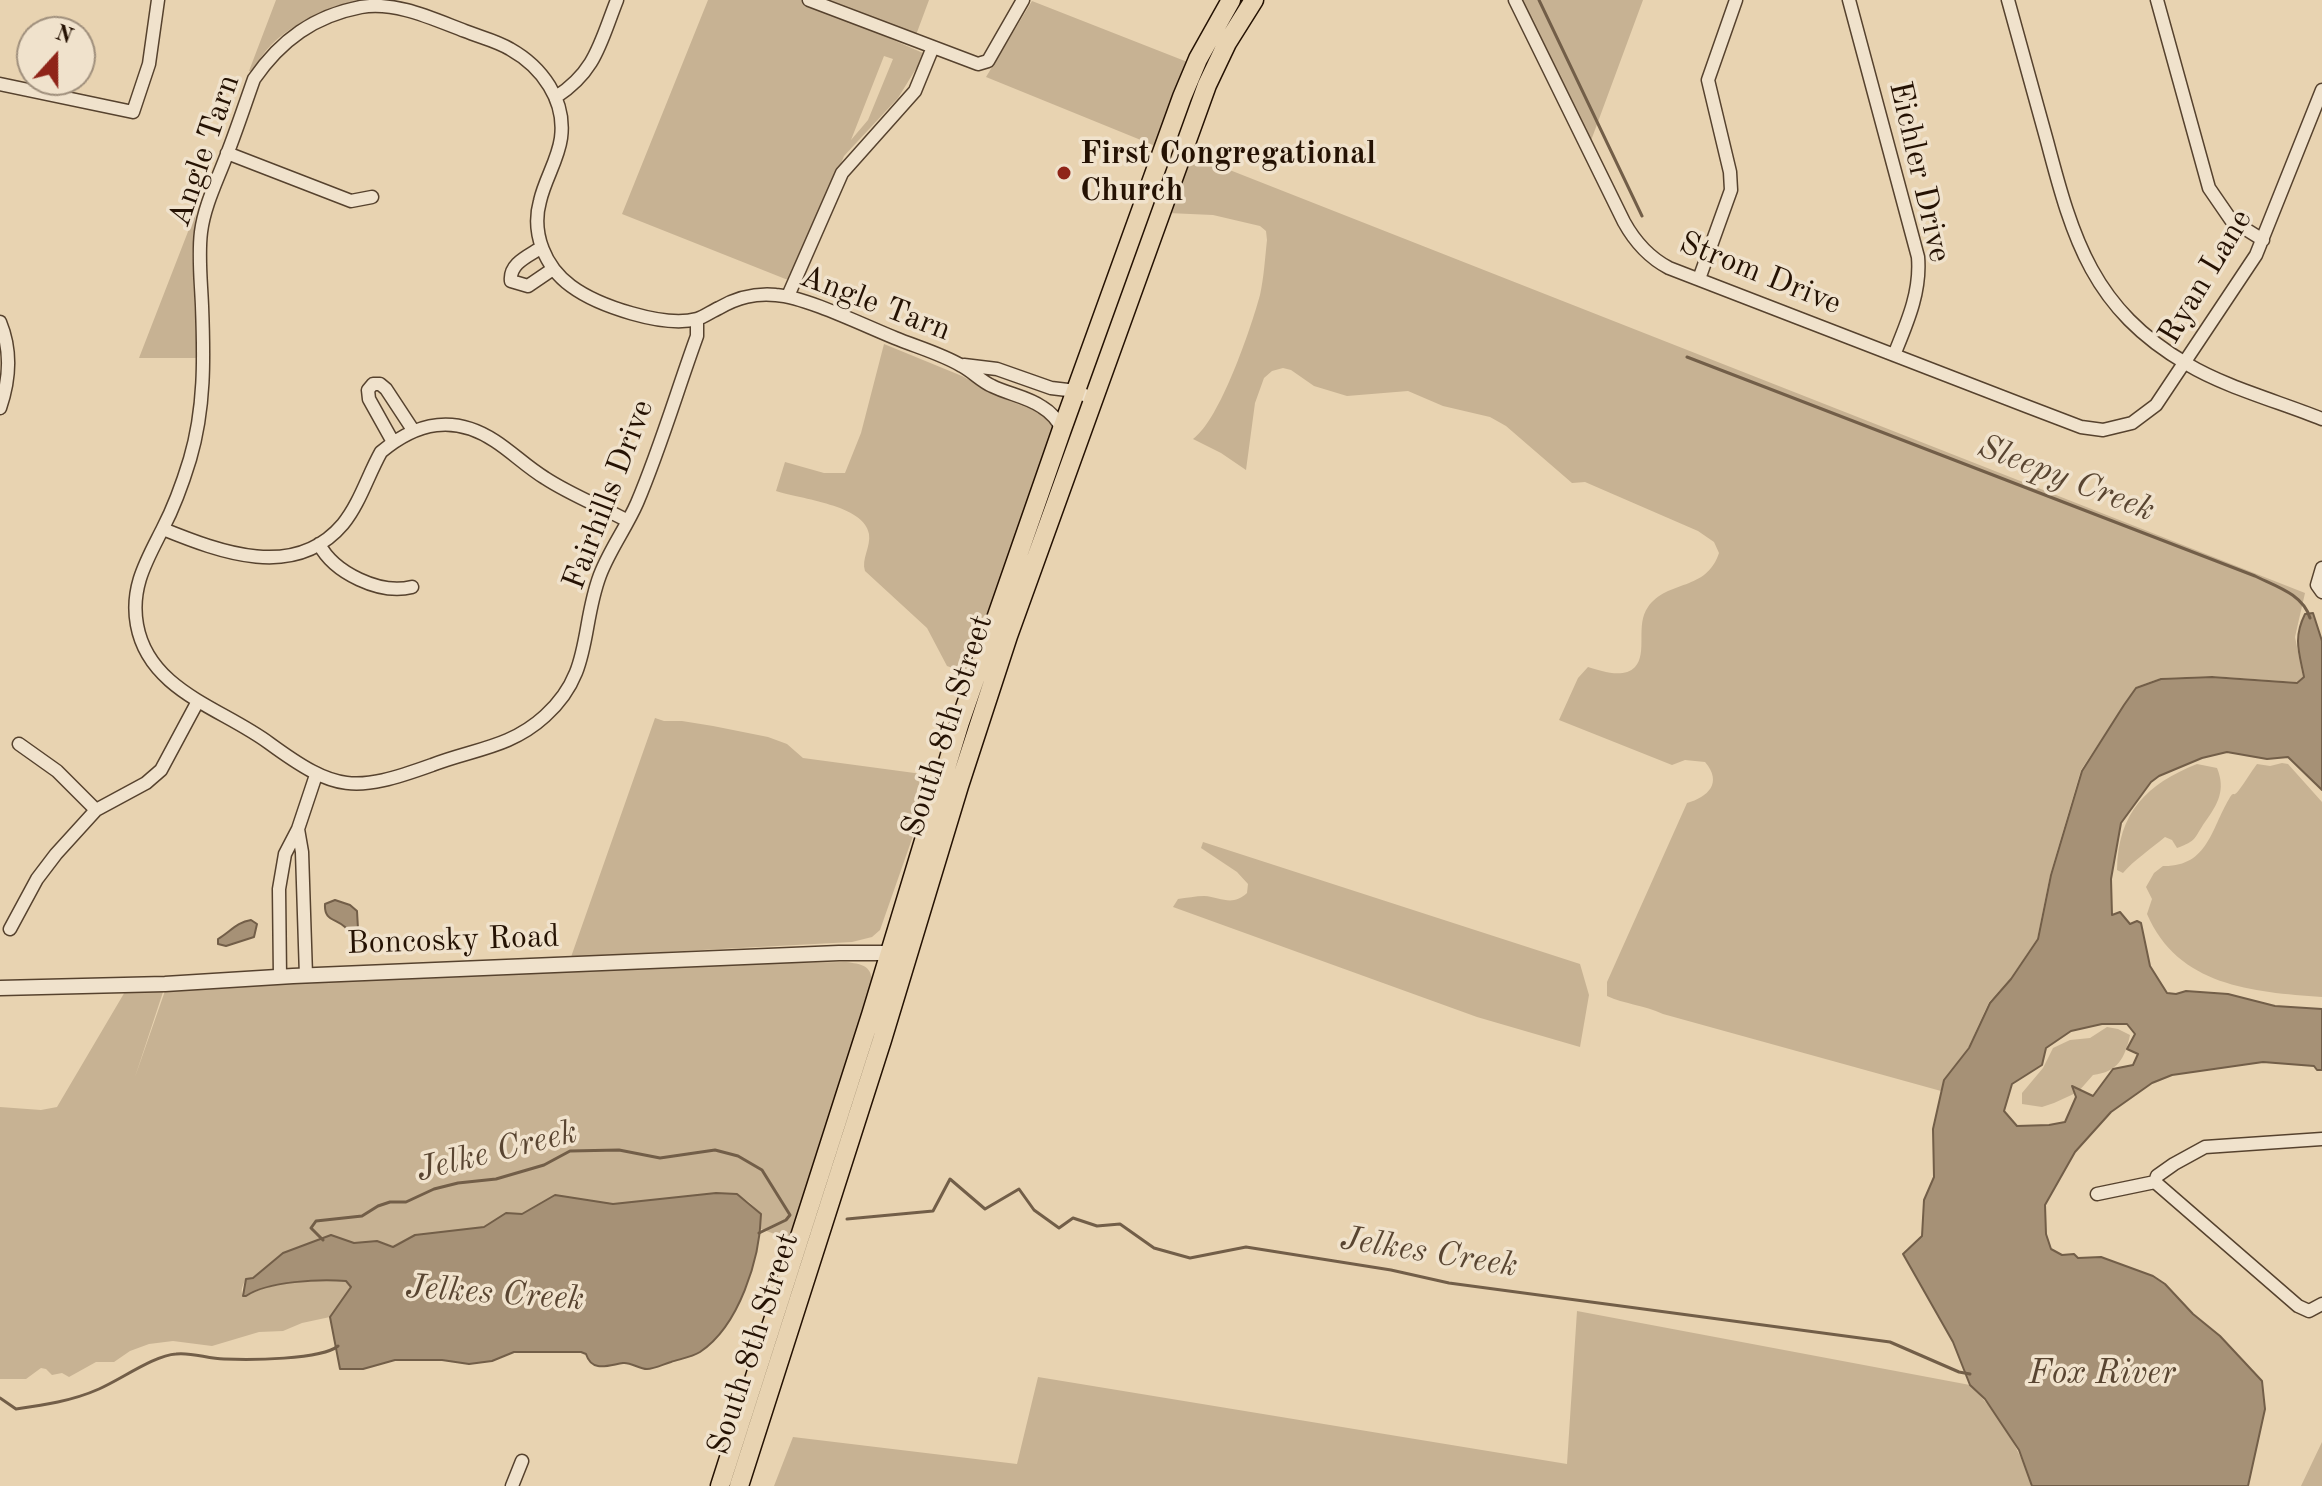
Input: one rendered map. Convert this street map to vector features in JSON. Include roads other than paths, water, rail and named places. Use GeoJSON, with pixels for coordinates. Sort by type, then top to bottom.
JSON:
{"type":"FeatureCollection","features":[{"type":"Feature","properties":{"kind":"main road","name":"South 8th Street"},"geometry":{"type":"LineString","coordinates":[[720,1486],[899,953],[959,786],[1182,97],[1200,54],[1231,0]]}},
{"type":"Feature","properties":{"kind":"main road","name":"South 8th Street"},"geometry":{"type":"LineString","coordinates":[[739,1486],[899,953],[960,722],[1062,429],[1085,395],[1207,85],[1227,43],[1254,0]]}},
{"type":"Feature","properties":{"kind":"street"},"geometry":{"type":"LineString","coordinates":[[0,84],[133,112],[149,64],[158,0]]}},
{"type":"Feature","properties":{"kind":"street"},"geometry":{"type":"LineString","coordinates":[[556,97],[574,85],[588,70],[617,0]]}},
{"type":"Feature","properties":{"kind":"street"},"geometry":{"type":"LineString","coordinates":[[809,0],[978,64],[988,61],[1023,0]]}},
{"type":"Feature","properties":{"kind":"street","name":"Strom Drive"},"geometry":{"type":"LineString","coordinates":[[1515,0],[1633,238],[1658,262],[2077,426],[2100,430],[2125,426]]}},
{"type":"Feature","properties":{"kind":"street"},"geometry":{"type":"LineString","coordinates":[[1699,279],[1730,193],[1729,169],[1708,80],[1736,0]]}},
{"type":"Feature","properties":{"kind":"street","name":"Eichler Drive"},"geometry":{"type":"LineString","coordinates":[[1849,0],[1918,257],[1914,301],[1894,355]]}},
{"type":"Feature","properties":{"kind":"street"},"geometry":{"type":"LineString","coordinates":[[2008,0],[2067,216],[2100,285],[2128,319],[2185,363],[2322,419]]}},
{"type":"Feature","properties":{"kind":"street"},"geometry":{"type":"LineString","coordinates":[[2157,0],[2209,188],[2231,220],[2263,240]]}},
{"type":"Feature","properties":{"kind":"street","name":"Angle Tarn"},"geometry":{"type":"LineString","coordinates":[[316,775],[248,727],[168,681],[140,639],[137,583],[149,552],[163,529],[190,458],[200,409],[204,359],[200,235],[205,211],[254,79],[279,47],[317,21],[372,2],[411,12],[508,47],[542,73],[556,97],[561,116],[561,137],[537,217],[542,247],[553,269],[573,288],[628,312],[668,320],[697,319],[734,299],[755,294],[788,296],[961,364],[997,369],[1051,388],[1085,395]]}},
{"type":"Feature","properties":{"kind":"street"},"geometry":{"type":"LineString","coordinates":[[788,296],[842,173],[915,91],[933,47]]}},
{"type":"Feature","properties":{"kind":"street","name":"Ryan Lane"},"geometry":{"type":"LineString","coordinates":[[2125,426],[2156,405],[2247,271],[2263,240],[2322,90]]}},
{"type":"Feature","properties":{"kind":"street"},"geometry":{"type":"LineString","coordinates":[[227,153],[351,201],[372,197]]}},
{"type":"Feature","properties":{"kind":"street"},"geometry":{"type":"LineString","coordinates":[[542,247],[514,266],[510,273],[511,281],[528,286],[553,269]]}},
{"type":"Feature","properties":{"kind":"street","name":"Fairhills Drive"},"geometry":{"type":"LineString","coordinates":[[316,775],[335,782],[359,785],[403,777],[447,759],[500,745],[520,735],[546,715],[565,694],[578,672],[598,580],[637,503],[697,336],[697,319]]}},
{"type":"Feature","properties":{"kind":"street"},"geometry":{"type":"LineString","coordinates":[[0,322],[6,342],[9,373],[0,408]]}},
{"type":"Feature","properties":{"kind":"street","name":"Angle Tarn"},"geometry":{"type":"LineString","coordinates":[[961,364],[990,385],[1040,405],[1055,417],[1062,429]]}},
{"type":"Feature","properties":{"kind":"street"},"geometry":{"type":"LineString","coordinates":[[393,442],[369,399],[368,390],[373,384],[380,384],[386,389],[413,430]]}},
{"type":"Feature","properties":{"kind":"street"},"geometry":{"type":"LineString","coordinates":[[163,529],[223,551],[263,558],[281,557],[319,544],[342,524],[381,452],[413,430],[447,424],[476,430],[556,485],[628,521]]}},
{"type":"Feature","properties":{"kind":"street"},"geometry":{"type":"LineString","coordinates":[[319,544],[325,557],[350,574],[397,590],[412,587]]}},
{"type":"Feature","properties":{"kind":"street"},"geometry":{"type":"LineString","coordinates":[[2322,568],[2317,583],[2322,592]]}},
{"type":"Feature","properties":{"kind":"street"},"geometry":{"type":"LineString","coordinates":[[10,929],[37,879],[96,810],[146,783],[161,770],[198,701]]}},
{"type":"Feature","properties":{"kind":"street"},"geometry":{"type":"LineString","coordinates":[[19,744],[57,771],[96,810]]}},
{"type":"Feature","properties":{"kind":"street"},"geometry":{"type":"LineString","coordinates":[[280,977],[279,889],[285,854],[298,829],[316,775]]}},
{"type":"Feature","properties":{"kind":"street"},"geometry":{"type":"LineString","coordinates":[[298,829],[302,852],[306,976]]}},
{"type":"Feature","properties":{"kind":"street","name":"Boncosky Road"},"geometry":{"type":"LineString","coordinates":[[0,988],[165,984],[899,953]]}},
{"type":"Feature","properties":{"kind":"street"},"geometry":{"type":"LineString","coordinates":[[2155,1182],[2157,1176],[2182,1159],[2208,1146],[2322,1139]]}},
{"type":"Feature","properties":{"kind":"street"},"geometry":{"type":"LineString","coordinates":[[2097,1194],[2155,1182]]}},
{"type":"Feature","properties":{"kind":"street"},"geometry":{"type":"LineString","coordinates":[[2155,1182],[2294,1303],[2304,1310],[2316,1307]]}},
{"type":"Feature","properties":{"kind":"street"},"geometry":{"type":"LineString","coordinates":[[512,1486],[522,1461]]}},
{"type":"Feature","properties":{"kind":"water","name":"Fox River"},"geometry":{"type":"Polygon","coordinates":[[[2313,613],[2322,641],[2322,790],[2288,757],[2267,759],[2227,752],[2202,758],[2159,776],[2151,782],[2121,823],[2111,879],[2112,915],[2120,912],[2130,924],[2141,923],[2150,966],[2167,993],[2228,994],[2275,1006],[2322,1009],[2322,1070],[2314,1066],[2263,1062],[2172,1075],[2152,1083],[2111,1112],[2075,1152],[2045,1205],[2046,1234],[2051,1249],[2062,1255],[2074,1254],[2078,1258],[2101,1257],[2153,1276],[2220,1336],[2262,1381],[2265,1409],[2248,1486],[2032,1486],[2019,1450],[1985,1399],[1970,1385],[1953,1342],[1903,1254],[1922,1236],[1924,1200],[1934,1177],[1933,1129],[1944,1080],[1969,1048],[1990,1003],[2038,939],[2051,875],[2082,771],[2136,688],[2161,679],[2212,677],[2297,683],[2304,677],[2298,638],[2305,614],[2313,613]],[[2102,1024],[2071,1031],[2046,1048],[2042,1065],[2012,1084],[2004,1111],[2017,1126],[2065,1122],[2076,1097],[2072,1086],[2093,1096],[2113,1069],[2133,1065],[2138,1054],[2127,1049],[2135,1034],[2127,1024],[2102,1024]]]}},
{"type":"Feature","properties":{"kind":"water"},"geometry":{"type":"Polygon","coordinates":[[[335,900],[357,911],[358,929],[353,938],[345,927],[326,914],[325,904],[335,900]]]}},
{"type":"Feature","properties":{"kind":"water"},"geometry":{"type":"Polygon","coordinates":[[[251,920],[257,924],[254,937],[226,946],[218,944],[218,939],[251,920]]]}},
{"type":"Feature","properties":{"kind":"water"},"geometry":{"type":"Polygon","coordinates":[[[716,1193],[737,1194],[761,1214],[752,1271],[736,1309],[714,1340],[697,1354],[653,1368],[644,1369],[626,1363],[597,1366],[581,1352],[514,1352],[492,1361],[469,1364],[442,1360],[395,1360],[363,1369],[340,1369],[330,1317],[351,1287],[346,1281],[280,1284],[243,1296],[246,1279],[253,1278],[283,1253],[331,1235],[354,1243],[377,1241],[393,1247],[415,1235],[484,1227],[506,1213],[522,1214],[555,1195],[613,1204],[716,1193]]]}},
{"type":"Feature","properties":{"kind":"waterway","name":"Sleepy Creek"},"geometry":{"type":"LineString","coordinates":[[1539,0],[1642,216]]}},
{"type":"Feature","properties":{"kind":"waterway","name":"Sleepy Creek"},"geometry":{"type":"LineString","coordinates":[[1687,357],[2255,576],[2295,597],[2310,618]]}},
{"type":"Feature","properties":{"kind":"waterway","name":"Jelke Creek"},"geometry":{"type":"LineString","coordinates":[[323,1240],[311,1228],[316,1221],[362,1216],[378,1206],[406,1202],[434,1189],[496,1179],[544,1165],[570,1151],[619,1150],[660,1158],[715,1150],[738,1156],[762,1170],[790,1215],[759,1233]]}},
{"type":"Feature","properties":{"kind":"waterway","name":"Jelkes Creek"},"geometry":{"type":"LineString","coordinates":[[847,1219],[933,1211],[950,1179],[985,1209],[1019,1189],[1034,1210],[1059,1228],[1073,1218],[1097,1226],[1120,1224],[1154,1248],[1190,1258],[1246,1247],[1391,1270],[1449,1283],[1890,1342],[1970,1374]]}},
{"type":"Feature","properties":{"kind":"waterway","name":"Jelkes Creek"},"geometry":{"type":"LineString","coordinates":[[0,1398],[16,1409],[68,1400],[99,1389],[168,1355],[267,1359],[301,1357],[338,1346]]}},
{"type":"Feature","properties":{"kind":"place","name":"First Congregational Church"},"geometry":{"type":"Point","coordinates":[1064,173]}}]}
